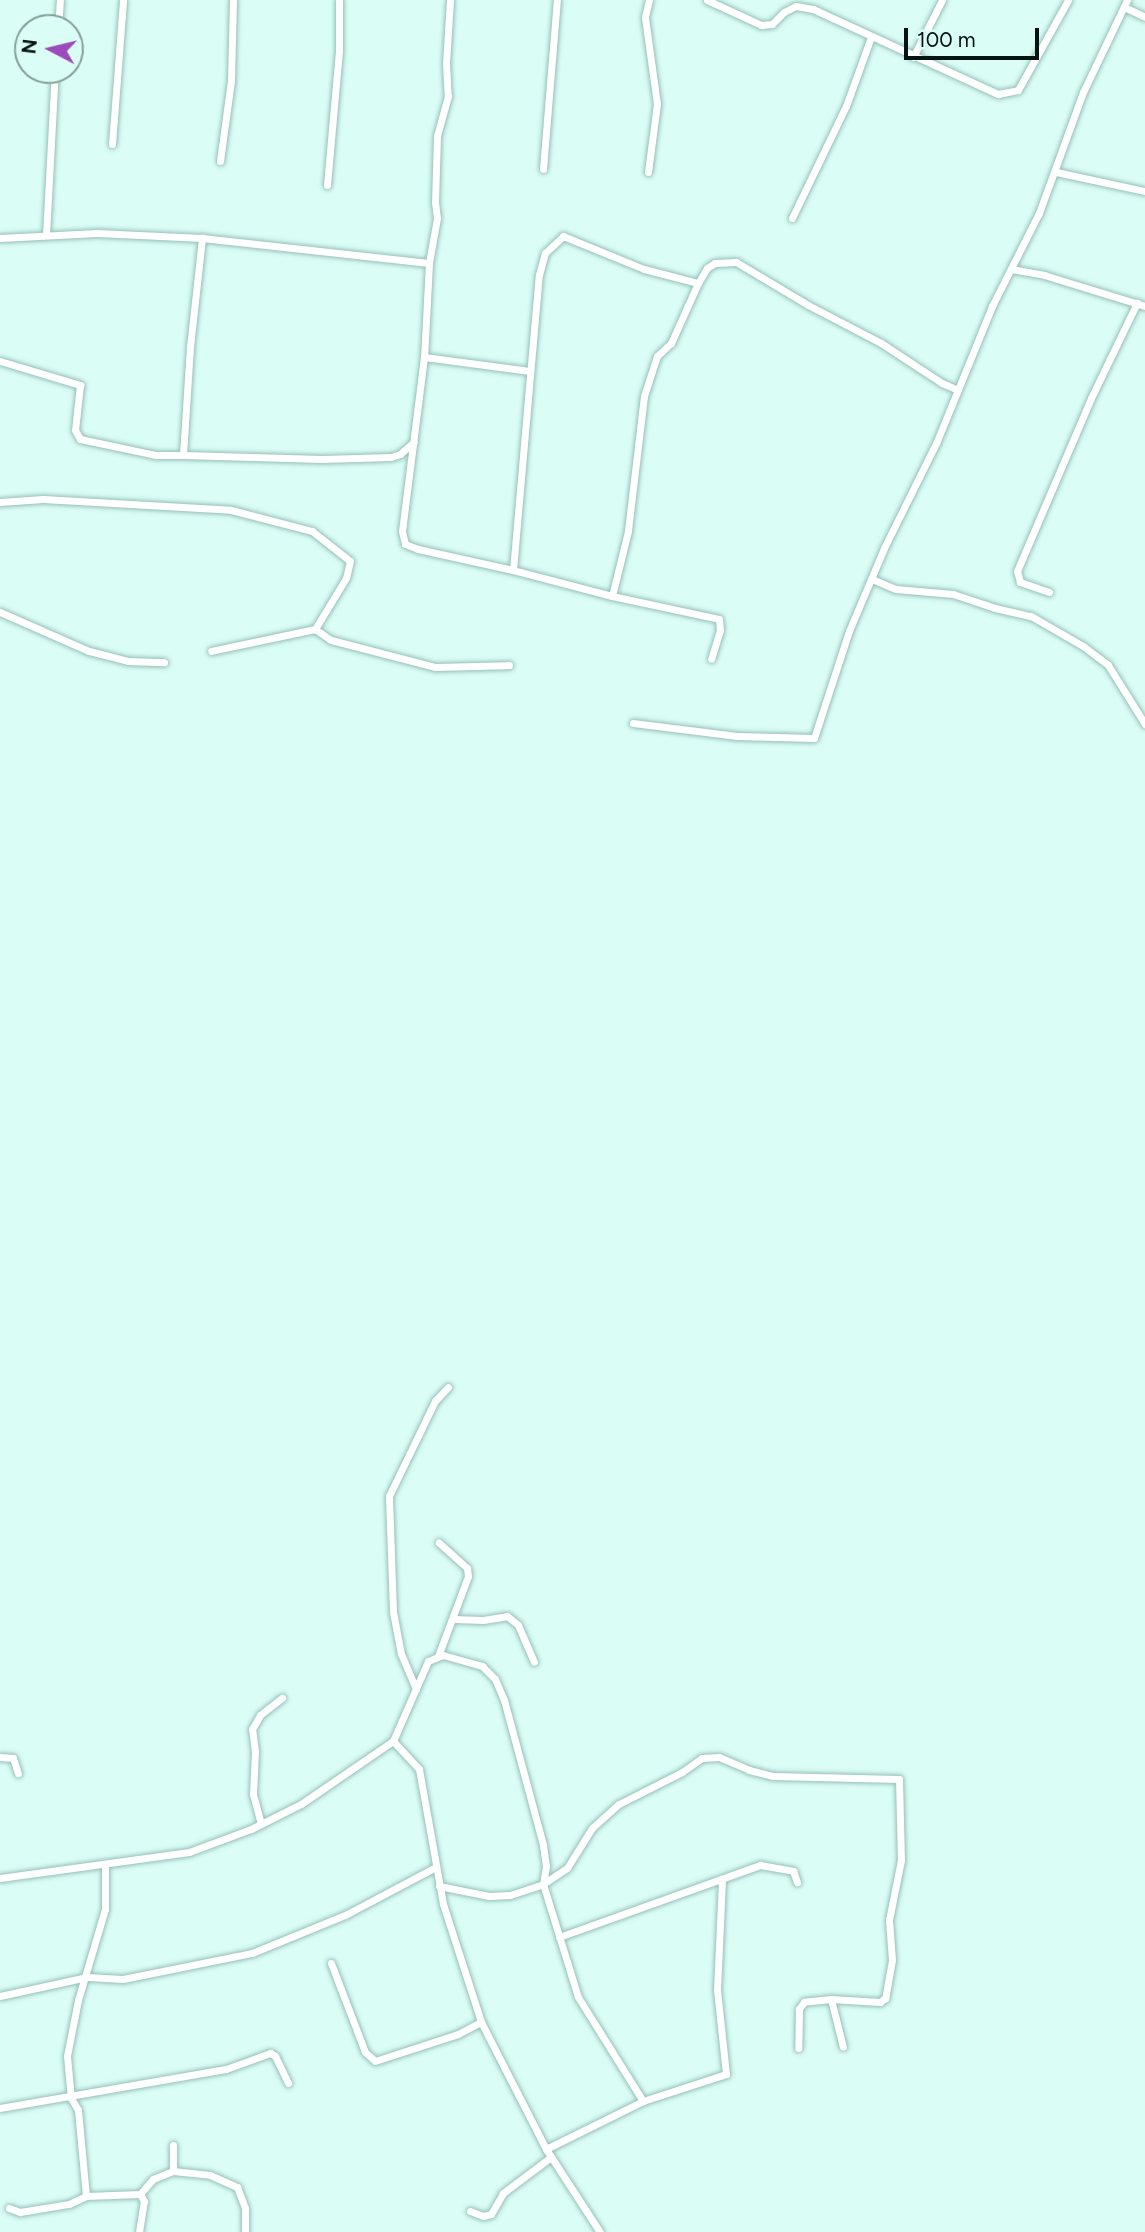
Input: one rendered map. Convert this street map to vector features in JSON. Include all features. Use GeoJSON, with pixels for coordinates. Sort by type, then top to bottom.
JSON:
{"type":"FeatureCollection","features":[{"type":"Feature","properties":{"kind":"street"},"geometry":{"type":"LineString","coordinates":[[112,144],[123,0]]}},
{"type":"Feature","properties":{"kind":"street"},"geometry":{"type":"LineString","coordinates":[[219,161],[231,81],[233,0]]}},
{"type":"Feature","properties":{"kind":"street"},"geometry":{"type":"LineString","coordinates":[[327,185],[340,0]]}},
{"type":"Feature","properties":{"kind":"street"},"geometry":{"type":"LineString","coordinates":[[450,0],[446,63],[448,96],[437,136],[437,218],[429,263],[424,356],[402,531],[405,544],[612,596],[709,614],[719,619],[720,630],[711,659]]}},
{"type":"Feature","properties":{"kind":"street"},"geometry":{"type":"LineString","coordinates":[[543,169],[557,0]]}},
{"type":"Feature","properties":{"kind":"street"},"geometry":{"type":"LineString","coordinates":[[648,172],[657,104],[645,17],[649,0]]}},
{"type":"Feature","properties":{"kind":"street"},"geometry":{"type":"LineString","coordinates":[[707,0],[761,25],[772,24],[797,3],[998,94],[1010,94],[1018,90],[1030,73],[1068,0]]}},
{"type":"Feature","properties":{"kind":"street"},"geometry":{"type":"LineString","coordinates":[[913,57],[942,0]]}},
{"type":"Feature","properties":{"kind":"street"},"geometry":{"type":"LineString","coordinates":[[632,723],[727,735],[814,737],[845,642],[1056,172],[1083,92],[1126,4],[1145,17]]}},
{"type":"Feature","properties":{"kind":"street"},"geometry":{"type":"LineString","coordinates":[[792,218],[821,163],[871,37]]}},
{"type":"Feature","properties":{"kind":"street"},"geometry":{"type":"LineString","coordinates":[[46,235],[54,84]]}},
{"type":"Feature","properties":{"kind":"street"},"geometry":{"type":"LineString","coordinates":[[1056,172],[1145,191]]}},
{"type":"Feature","properties":{"kind":"street"},"geometry":{"type":"LineString","coordinates":[[0,238],[104,233],[202,238],[429,263]]}},
{"type":"Feature","properties":{"kind":"street"},"geometry":{"type":"LineString","coordinates":[[513,570],[530,371],[545,253],[563,236],[644,269],[698,283]]}},
{"type":"Feature","properties":{"kind":"street"},"geometry":{"type":"LineString","coordinates":[[183,455],[190,347],[202,238]]}},
{"type":"Feature","properties":{"kind":"street"},"geometry":{"type":"LineString","coordinates":[[612,596],[628,531],[644,396],[657,356],[671,344],[698,283],[707,268],[715,263],[736,262],[808,305],[881,343],[942,383],[958,390]]}},
{"type":"Feature","properties":{"kind":"street"},"geometry":{"type":"LineString","coordinates":[[1011,269],[1145,306]]}},
{"type":"Feature","properties":{"kind":"street"},"geometry":{"type":"LineString","coordinates":[[1049,592],[1020,582],[1017,571],[1091,398],[1137,303]]}},
{"type":"Feature","properties":{"kind":"street"},"geometry":{"type":"LineString","coordinates":[[424,356],[530,371]]}},
{"type":"Feature","properties":{"kind":"street"},"geometry":{"type":"LineString","coordinates":[[0,361],[80,385],[75,430],[80,439],[156,454],[321,459],[391,457],[400,454],[414,442]]}},
{"type":"Feature","properties":{"kind":"street"},"geometry":{"type":"LineString","coordinates":[[0,502],[43,499],[210,508],[231,510],[312,531],[351,565],[315,629]]}},
{"type":"Feature","properties":{"kind":"street"},"geometry":{"type":"LineString","coordinates":[[872,579],[896,589],[953,594],[995,608],[1031,615],[1083,646],[1108,666],[1145,724]]}},
{"type":"Feature","properties":{"kind":"street"},"geometry":{"type":"LineString","coordinates":[[0,612],[89,651],[128,661],[163,662]]}},
{"type":"Feature","properties":{"kind":"street"},"geometry":{"type":"LineString","coordinates":[[211,651],[315,629],[331,640],[435,667],[509,665]]}},
{"type":"Feature","properties":{"kind":"street"},"geometry":{"type":"LineString","coordinates":[[416,1689],[401,1654],[393,1612],[389,1496],[435,1401],[448,1387]]}},
{"type":"Feature","properties":{"kind":"street"},"geometry":{"type":"LineString","coordinates":[[438,1656],[468,1576],[467,1568],[439,1543]]}},
{"type":"Feature","properties":{"kind":"street"},"geometry":{"type":"LineString","coordinates":[[454,1619],[483,1620],[507,1616],[518,1625],[534,1662]]}},
{"type":"Feature","properties":{"kind":"street"},"geometry":{"type":"LineString","coordinates":[[0,1878],[188,1852],[261,1824],[301,1804],[393,1741],[428,1661],[438,1656],[482,1666],[495,1679],[504,1700],[543,1845],[546,1866],[543,1884],[578,1997],[643,2101]]}},
{"type":"Feature","properties":{"kind":"street"},"geometry":{"type":"LineString","coordinates":[[261,1824],[253,1794],[255,1752],[252,1729],[260,1715],[282,1698]]}},
{"type":"Feature","properties":{"kind":"street"},"geometry":{"type":"LineString","coordinates":[[393,1741],[419,1769],[434,1868],[451,1936],[481,2022],[546,2149],[600,2232]]}},
{"type":"Feature","properties":{"kind":"street"},"geometry":{"type":"LineString","coordinates":[[0,1757],[13,1758],[18,1773]]}},
{"type":"Feature","properties":{"kind":"street"},"geometry":{"type":"LineString","coordinates":[[439,1886],[489,1896],[510,1895],[543,1884],[567,1868],[592,1828],[619,1804],[671,1778],[702,1758],[719,1757],[749,1770],[773,1776],[899,1779],[901,1860],[889,1920],[890,1984],[880,2003],[831,1999],[804,2003],[799,2010],[798,2048]]}},
{"type":"Feature","properties":{"kind":"street"},"geometry":{"type":"LineString","coordinates":[[86,2196],[78,2110],[71,2098],[67,2056],[78,2000],[105,1909],[106,1865]]}},
{"type":"Feature","properties":{"kind":"street"},"geometry":{"type":"LineString","coordinates":[[559,1937],[760,1865],[793,1871],[797,1882]]}},
{"type":"Feature","properties":{"kind":"street"},"geometry":{"type":"LineString","coordinates":[[0,1996],[87,1977],[122,1979],[253,1953],[347,1914],[434,1868]]}},
{"type":"Feature","properties":{"kind":"street"},"geometry":{"type":"LineString","coordinates":[[546,2149],[643,2101],[726,2074],[717,1990],[722,1880]]}},
{"type":"Feature","properties":{"kind":"street"},"geometry":{"type":"LineString","coordinates":[[331,1963],[365,2052],[375,2061],[458,2034],[481,2022]]}},
{"type":"Feature","properties":{"kind":"street"},"geometry":{"type":"LineString","coordinates":[[831,1999],[843,2047]]}},
{"type":"Feature","properties":{"kind":"street"},"geometry":{"type":"LineString","coordinates":[[0,2108],[71,2098],[226,2069],[270,2053],[275,2056],[288,2083]]}},
{"type":"Feature","properties":{"kind":"street"},"geometry":{"type":"LineString","coordinates":[[173,2146],[173,2171]]}},
{"type":"Feature","properties":{"kind":"street"},"geometry":{"type":"LineString","coordinates":[[470,2211],[483,2216],[491,2214],[503,2193],[551,2157]]}},
{"type":"Feature","properties":{"kind":"street"},"geometry":{"type":"LineString","coordinates":[[9,2208],[20,2212],[69,2204],[86,2196],[140,2193],[153,2179],[173,2171],[210,2175],[237,2187],[245,2208],[245,2232]]}},
{"type":"Feature","properties":{"kind":"street"},"geometry":{"type":"LineString","coordinates":[[139,2232],[144,2201],[140,2193]]}}]}
